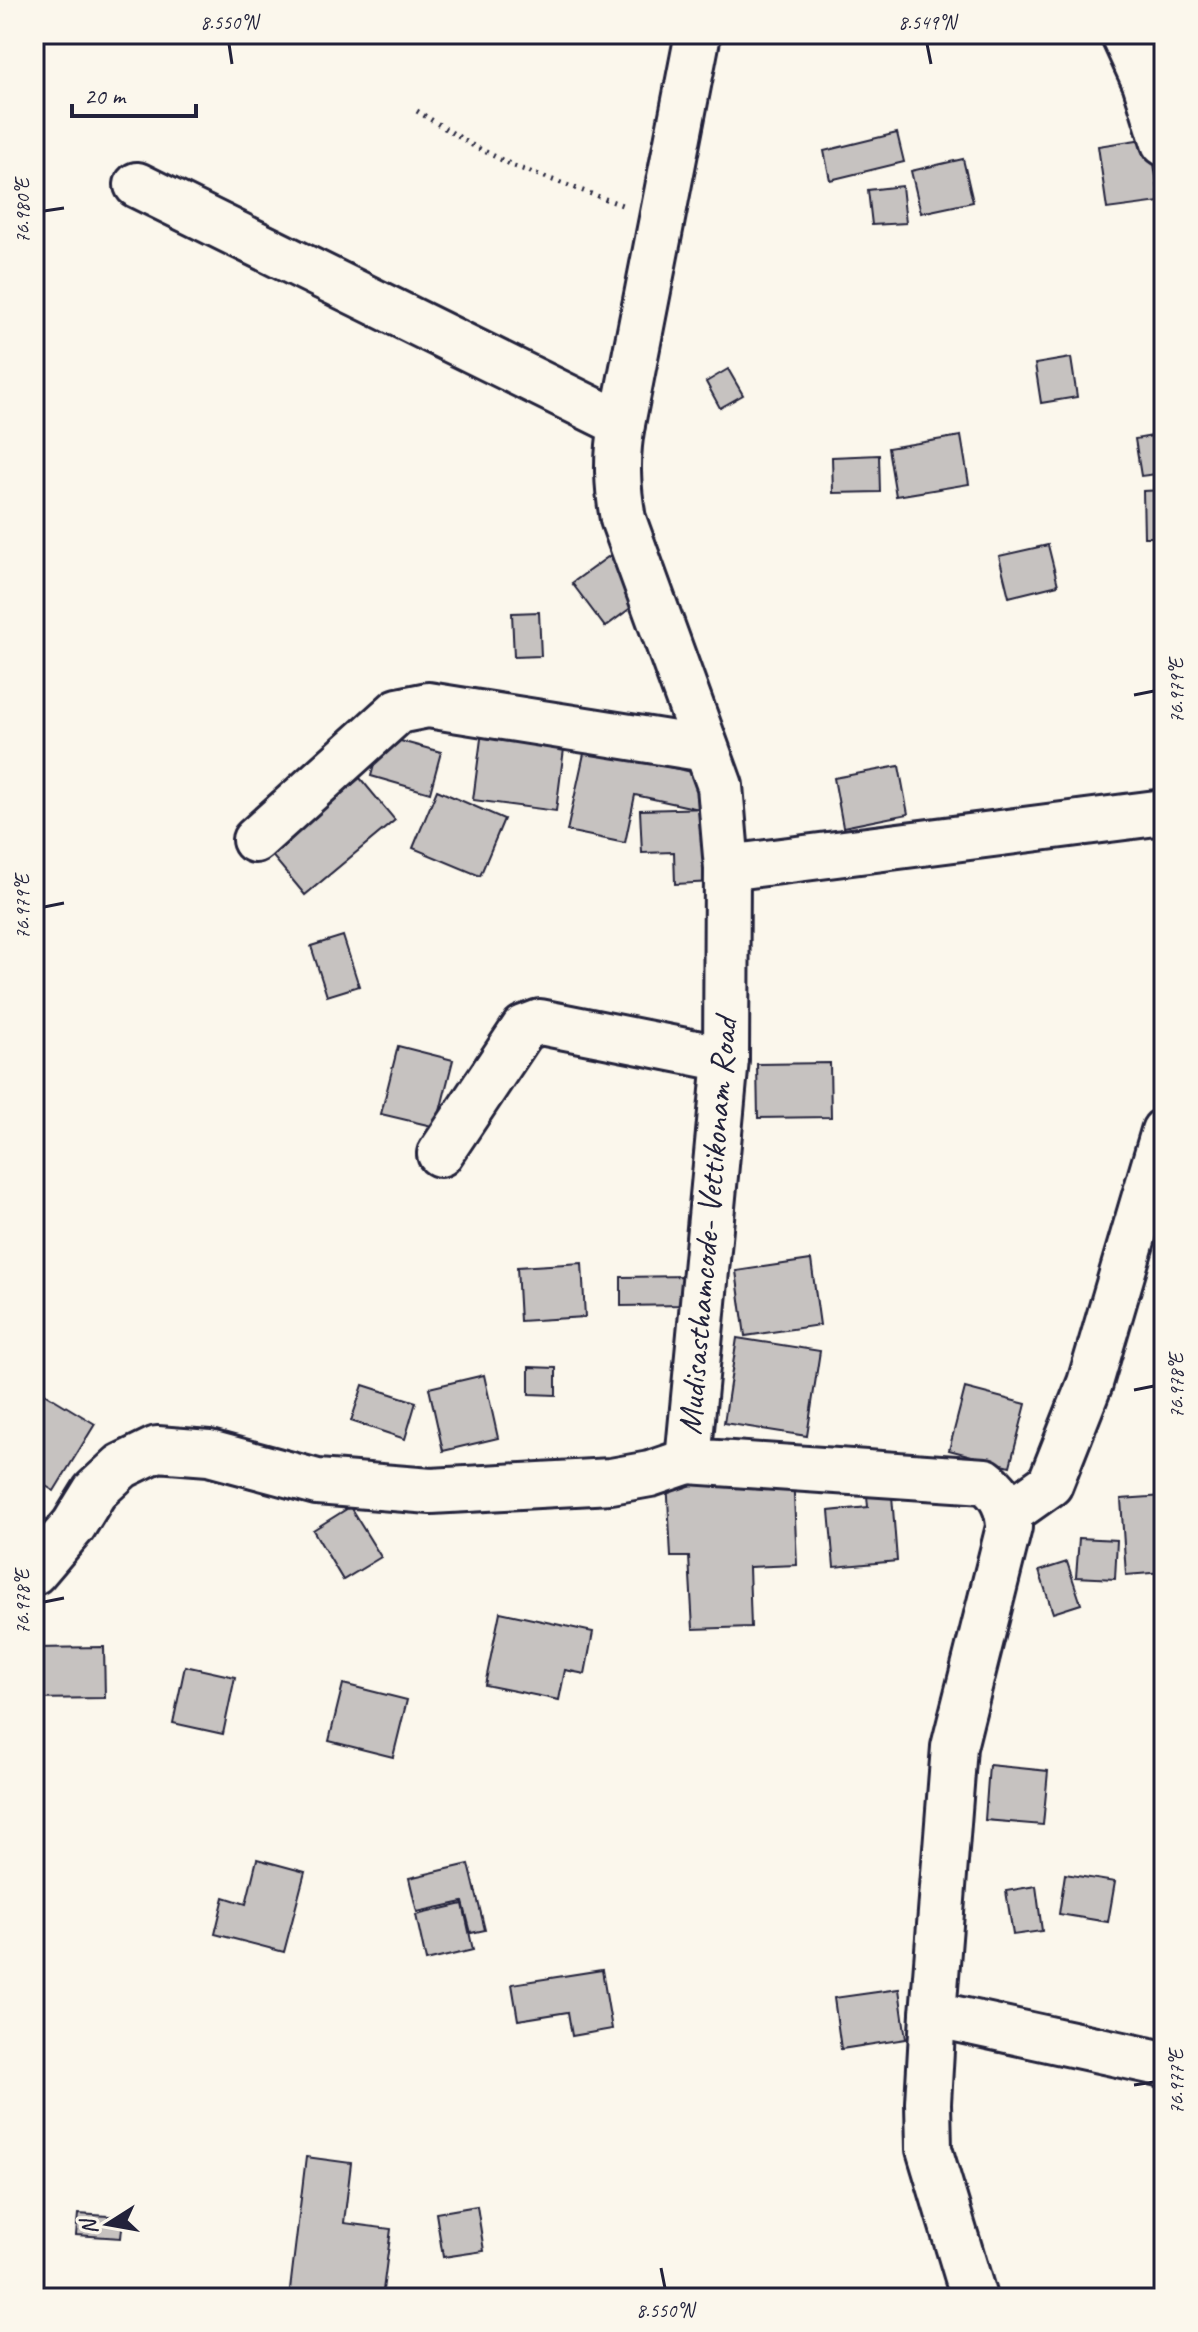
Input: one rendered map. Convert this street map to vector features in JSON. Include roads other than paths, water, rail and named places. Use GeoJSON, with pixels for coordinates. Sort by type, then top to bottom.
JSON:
{"type":"FeatureCollection","features":[{"type":"Feature","properties":{"kind":"street","name":"Mudisasthamcode- Vettikonam Road"},"geometry":{"type":"LineString","coordinates":[[698,34],[616,457],[623,519],[720,786],[727,868],[726,1059],[688,1461],[985,1481],[996,1489],[1009,1513]]}},
{"type":"Feature","properties":{"kind":"street"},"geometry":{"type":"LineString","coordinates":[[1123,34],[1154,82],[1164,143]]}},
{"type":"Feature","properties":{"kind":"street"},"geometry":{"type":"LineString","coordinates":[[137,185],[622,424]]}},
{"type":"Feature","properties":{"kind":"street"},"geometry":{"type":"LineString","coordinates":[[255,840],[398,711],[428,705],[706,749]]}},
{"type":"Feature","properties":{"kind":"street"},"geometry":{"type":"LineString","coordinates":[[727,868],[1164,812]]}},
{"type":"Feature","properties":{"kind":"street"},"geometry":{"type":"LineString","coordinates":[[440,1154],[524,1028],[540,1022],[726,1059]]}},
{"type":"Feature","properties":{"kind":"street"},"geometry":{"type":"LineString","coordinates":[[974,2298],[929,2149],[933,2014],[954,1747],[1009,1527],[1009,1513],[1050,1484],[1090,1383],[1164,1131]]}},
{"type":"Feature","properties":{"kind":"street"},"geometry":{"type":"LineString","coordinates":[[34,1572],[74,1525],[95,1491],[122,1466],[157,1449],[209,1453],[317,1482],[431,1491],[611,1481],[650,1474],[688,1461]]}},
{"type":"Feature","properties":{"kind":"street"},"geometry":{"type":"LineString","coordinates":[[933,2014],[1164,2064]]}}]}
